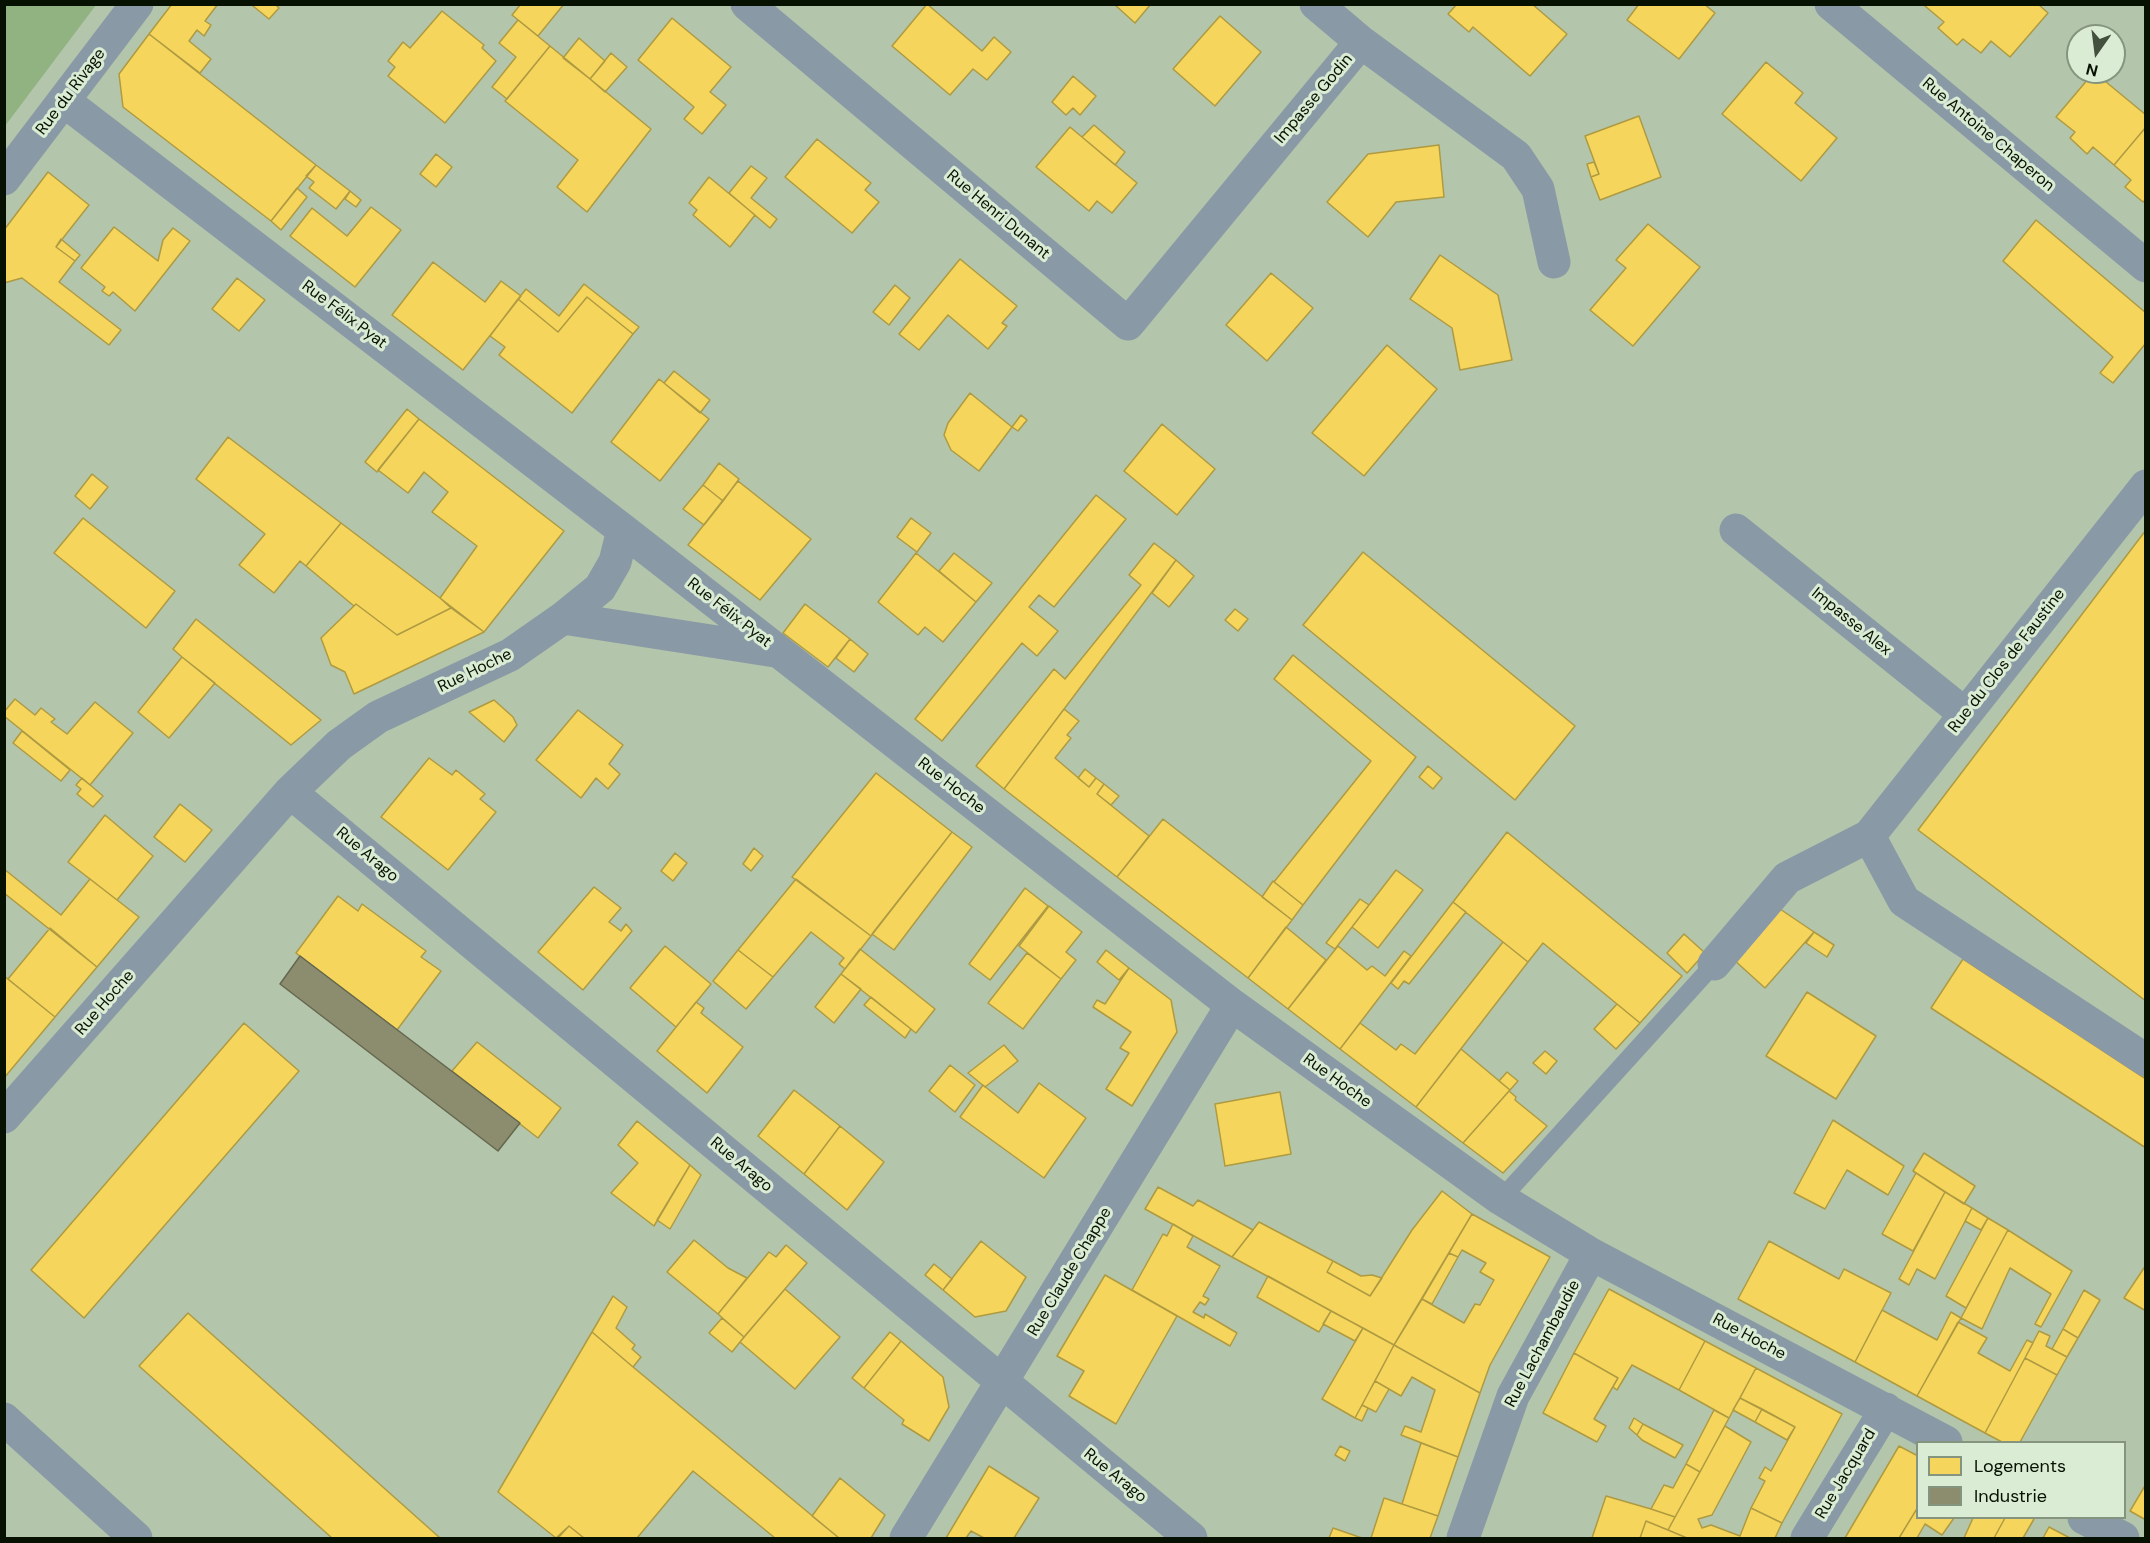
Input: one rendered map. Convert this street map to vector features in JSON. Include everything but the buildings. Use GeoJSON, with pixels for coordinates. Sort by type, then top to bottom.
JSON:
{"type":"FeatureCollection","features":[{"type":"Feature","properties":{"kind":"street","name":"Rue du Rivage"},"geometry":{"type":"LineString","coordinates":[[4,179],[136,4]]}},
{"type":"Feature","properties":{"kind":"street","name":"Rue Henri Dunant"},"geometry":{"type":"LineString","coordinates":[[747,4],[1128,324],[1229,202]]}},
{"type":"Feature","properties":{"kind":"street","name":"Impasse Godin"},"geometry":{"type":"LineString","coordinates":[[1229,202],[1361,42],[1316,4]]}},
{"type":"Feature","properties":{"kind":"street","name":"Rue Antoine Chaperon"},"geometry":{"type":"LineString","coordinates":[[1831,4],[2145,266]]}},
{"type":"Feature","properties":{"kind":"street"},"geometry":{"type":"LineString","coordinates":[[1361,42],[1516,156],[1538,189],[1554,262]]}},
{"type":"Feature","properties":{"kind":"street","name":"Rue Félix Pyat"},"geometry":{"type":"LineString","coordinates":[[64,101],[777,651]]}},
{"type":"Feature","properties":{"kind":"street","name":"Rue du Clos de Faustine"},"geometry":{"type":"LineString","coordinates":[[1714,964],[1787,878],[1869,836],[2145,486]]}},
{"type":"Feature","properties":{"kind":"street"},"geometry":{"type":"LineString","coordinates":[[563,618],[600,588],[615,562],[623,530]]}},
{"type":"Feature","properties":{"kind":"street","name":"Impasse Alex"},"geometry":{"type":"LineString","coordinates":[[1737,530],[1965,714]]}},
{"type":"Feature","properties":{"kind":"street","name":"Rue Hoche"},"geometry":{"type":"LineString","coordinates":[[4,1117],[291,792],[339,746],[378,717],[510,656],[563,618],[777,651],[1232,1005],[1502,1200],[1591,1254],[1943,1441]]}},
{"type":"Feature","properties":{"kind":"street","name":"Rue Arago"},"geometry":{"type":"LineString","coordinates":[[291,792],[1191,1539]]}},
{"type":"Feature","properties":{"kind":"street"},"geometry":{"type":"LineString","coordinates":[[1869,836],[1904,901],[2145,1060]]}},
{"type":"Feature","properties":{"kind":"street","name":"Rue Claude Chappe"},"geometry":{"type":"LineString","coordinates":[[906,1539],[1232,1005]]}},
{"type":"Feature","properties":{"kind":"street","name":"Rue Lachambaudie"},"geometry":{"type":"LineString","coordinates":[[1463,1539],[1513,1396],[1591,1254]]}},
{"type":"Feature","properties":{"kind":"street","name":"Rue Jacquard"},"geometry":{"type":"LineString","coordinates":[[1807,1539],[1886,1409]]}},
{"type":"Feature","properties":{"kind":"street"},"geometry":{"type":"LineString","coordinates":[[4,1419],[136,1539]]}},
{"type":"Feature","properties":{"kind":"street"},"geometry":{"type":"LineString","coordinates":[[2086,1519],[2123,1539]]}},
{"type":"Feature","properties":{"kind":"lane"},"geometry":{"type":"LineString","coordinates":[[1502,1200],[1714,964]]}},
{"type":"Feature","properties":{"kind":"green space"},"geometry":{"type":"Polygon","coordinates":[[[4,5],[96,5],[5,126],[4,5]]]}}]}
